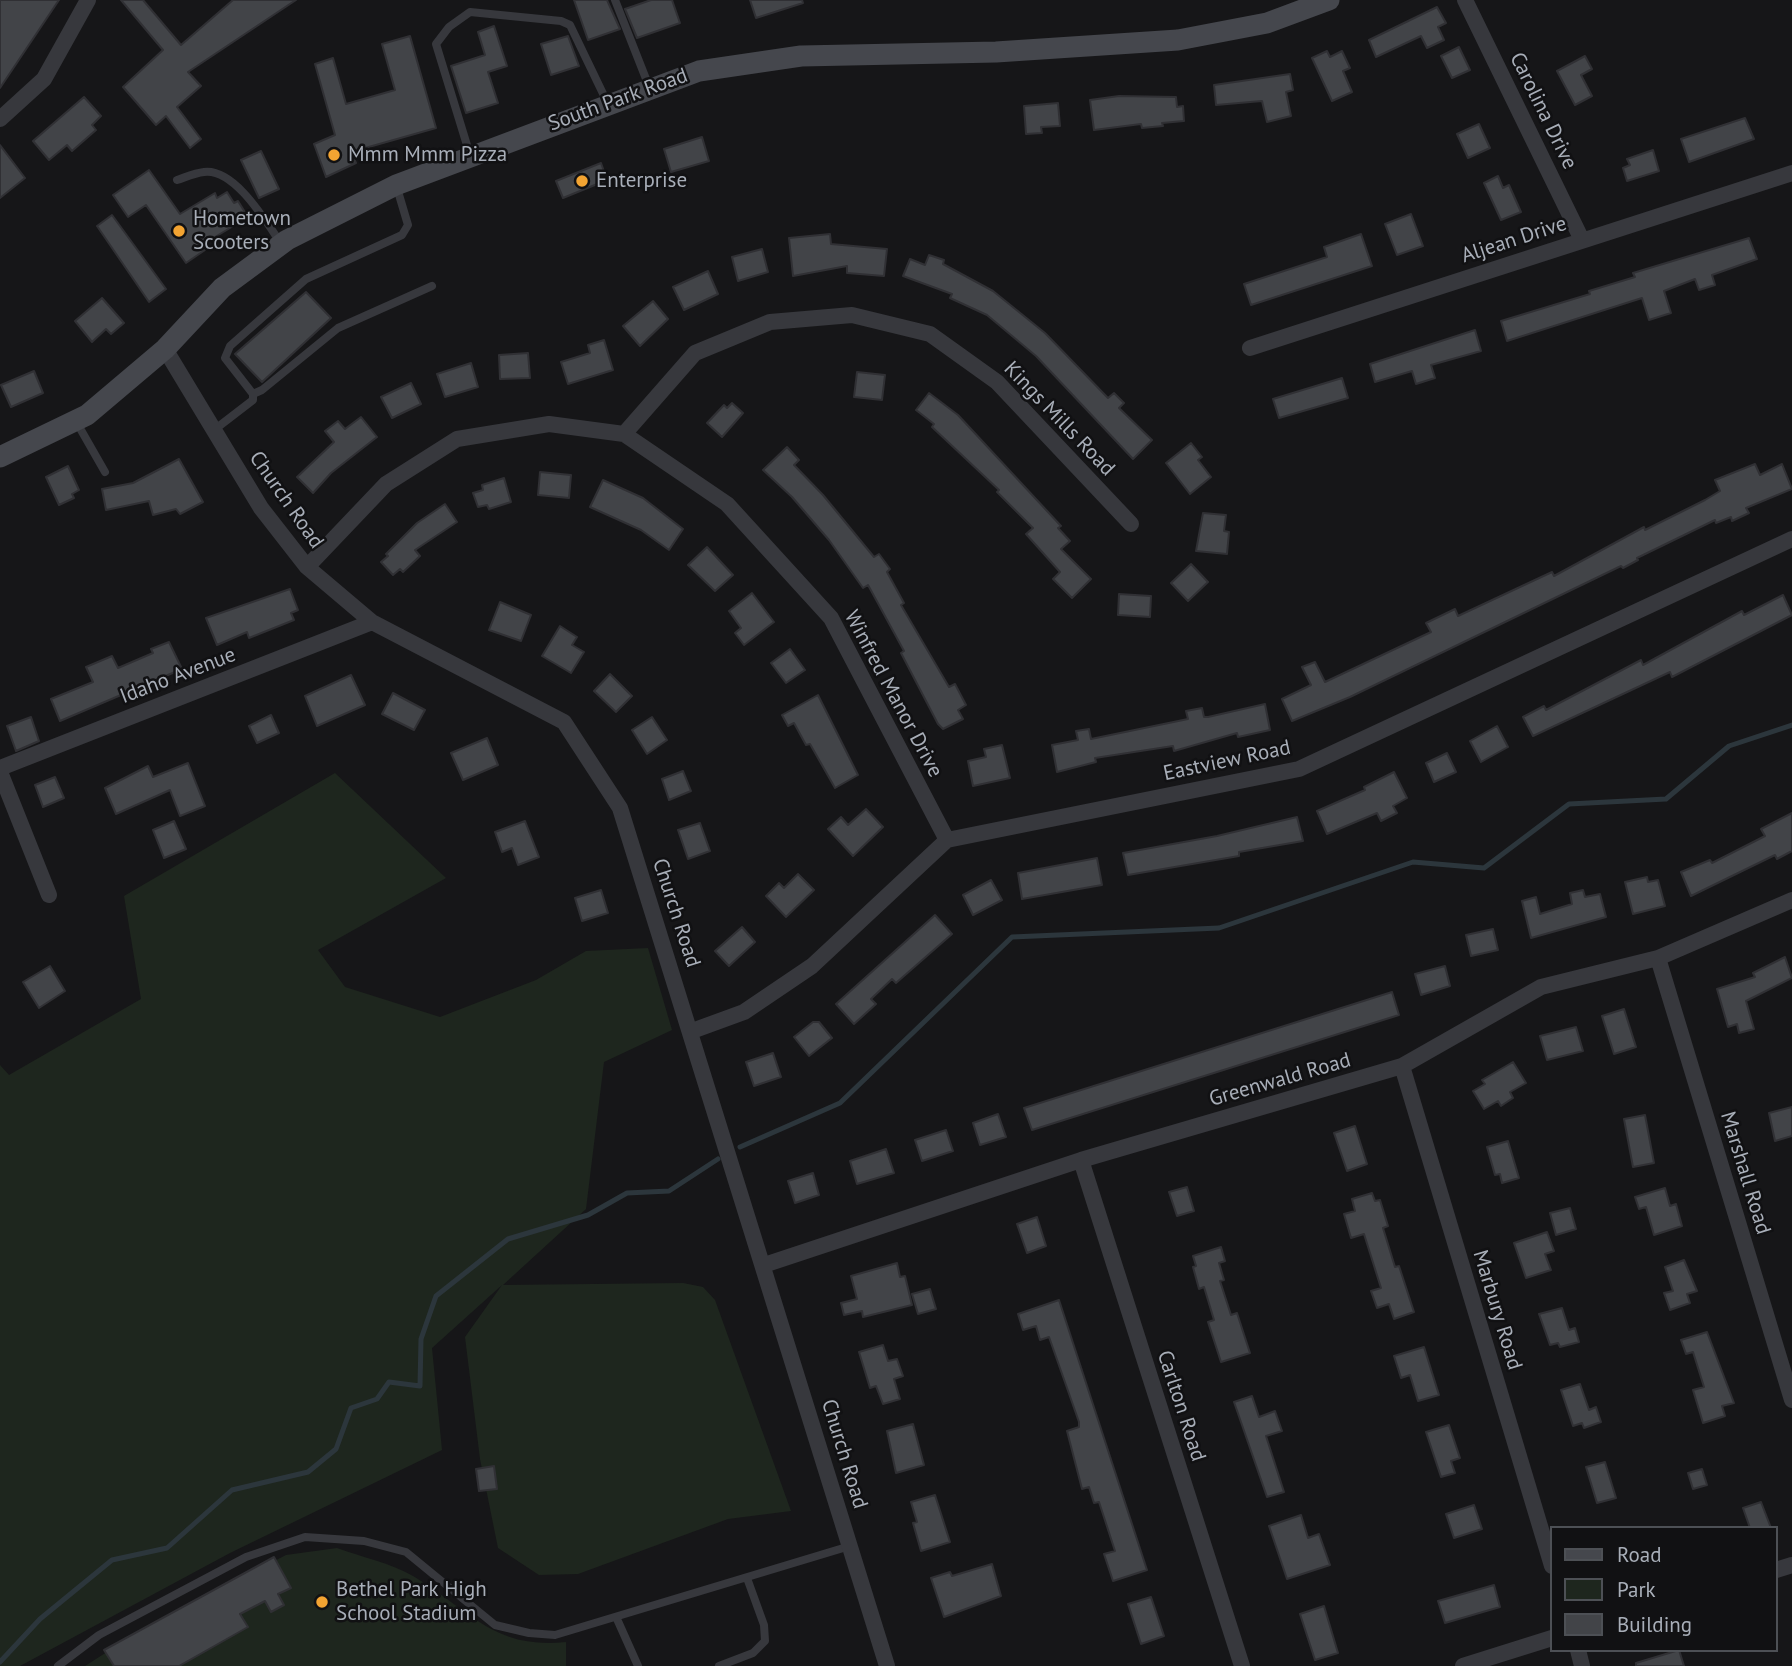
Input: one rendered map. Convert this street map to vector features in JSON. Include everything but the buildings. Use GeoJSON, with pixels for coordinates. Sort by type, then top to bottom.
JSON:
{"type":"FeatureCollection","features":[{"type":"Feature","properties":{"kind":"main road","name":"South Park Road"},"geometry":{"type":"LineString","coordinates":[[0,457],[87,415],[165,349],[222,288],[282,244],[396,185],[699,71],[801,56],[996,52],[1178,40],[1267,23],[1329,0]]}},
{"type":"Feature","properties":{"kind":"street"},"geometry":{"type":"LineString","coordinates":[[0,118],[44,79],[88,0]]}},
{"type":"Feature","properties":{"kind":"street","name":"Carolina Drive"},"geometry":{"type":"LineString","coordinates":[[1465,0],[1582,240]]}},
{"type":"Feature","properties":{"kind":"street","name":"Aljean Drive"},"geometry":{"type":"LineString","coordinates":[[1250,348],[1792,173]]}},
{"type":"Feature","properties":{"kind":"street","name":"Kings Mills Road"},"geometry":{"type":"LineString","coordinates":[[624,434],[695,353],[770,322],[852,315],[930,334],[997,382],[1131,524]]}},
{"type":"Feature","properties":{"kind":"street","name":"Church Road"},"geometry":{"type":"LineString","coordinates":[[165,349],[261,508],[307,567],[372,622],[564,722],[620,808],[692,1031],[887,1666]]}},
{"type":"Feature","properties":{"kind":"street","name":"Winfred Manor Drive"},"geometry":{"type":"LineString","coordinates":[[307,567],[386,484],[457,439],[549,424],[624,434],[727,504],[831,618],[947,840]]}},
{"type":"Feature","properties":{"kind":"street","name":"Eastview Road"},"geometry":{"type":"LineString","coordinates":[[947,840],[1299,769],[1792,539]]}},
{"type":"Feature","properties":{"kind":"street","name":"Idaho Avenue"},"geometry":{"type":"LineString","coordinates":[[0,770],[372,622]]}},
{"type":"Feature","properties":{"kind":"street"},"geometry":{"type":"LineString","coordinates":[[0,770],[50,894]]}},
{"type":"Feature","properties":{"kind":"street"},"geometry":{"type":"LineString","coordinates":[[692,1031],[744,1012],[812,966],[947,840]]}},
{"type":"Feature","properties":{"kind":"street","name":"Greenwald Road"},"geometry":{"type":"LineString","coordinates":[[764,1265],[1081,1160],[1402,1066],[1541,987],[1658,958],[1792,900]]}},
{"type":"Feature","properties":{"kind":"street","name":"Marshall Road"},"geometry":{"type":"LineString","coordinates":[[1658,958],[1792,1400]]}},
{"type":"Feature","properties":{"kind":"street","name":"Marbury Road"},"geometry":{"type":"LineString","coordinates":[[1402,1066],[1550,1559]]}},
{"type":"Feature","properties":{"kind":"street","name":"Carlton Road"},"geometry":{"type":"LineString","coordinates":[[1081,1160],[1242,1666]]}},
{"type":"Feature","properties":{"kind":"street"},"geometry":{"type":"LineString","coordinates":[[1463,1666],[1550,1639]]}},
{"type":"Feature","properties":{"kind":"lane"},"geometry":{"type":"LineString","coordinates":[[615,0],[650,89]]}},
{"type":"Feature","properties":{"kind":"lane"},"geometry":{"type":"LineString","coordinates":[[470,155],[436,44],[449,27],[470,12],[561,21],[570,25],[608,104]]}},
{"type":"Feature","properties":{"kind":"lane"},"geometry":{"type":"LineString","coordinates":[[177,180],[207,171],[231,181],[255,205],[282,244]]}},
{"type":"Feature","properties":{"kind":"lane"},"geometry":{"type":"LineString","coordinates":[[214,430],[253,400],[253,394],[225,358],[230,346],[306,279],[402,235],[408,225],[396,185]]}},
{"type":"Feature","properties":{"kind":"lane"},"geometry":{"type":"LineString","coordinates":[[253,394],[262,390],[338,328],[432,286]]}},
{"type":"Feature","properties":{"kind":"lane"},"geometry":{"type":"LineString","coordinates":[[75,421],[104,472]]}},
{"type":"Feature","properties":{"kind":"lane"},"geometry":{"type":"LineString","coordinates":[[58,1666],[99,1635],[246,1557],[305,1537],[364,1541],[406,1552],[495,1625],[529,1633],[555,1635],[617,1619],[850,1546]]}},
{"type":"Feature","properties":{"kind":"lane"},"geometry":{"type":"LineString","coordinates":[[719,1666],[753,1653],[765,1641],[764,1625],[747,1578]]}},
{"type":"Feature","properties":{"kind":"lane"},"geometry":{"type":"LineString","coordinates":[[617,1619],[638,1666]]}},
{"type":"Feature","properties":{"kind":"green space"},"geometry":{"type":"Polygon","coordinates":[[[335,773],[446,878],[318,950],[345,987],[440,1017],[536,980],[586,951],[648,948],[672,1030],[604,1062],[586,1209],[503,1285],[683,1283],[703,1287],[715,1300],[791,1511],[728,1519],[578,1574],[539,1575],[498,1548],[480,1459],[465,1337],[502,1285],[432,1348],[442,1450],[230,1553],[20,1666],[0,1666],[0,1065],[9,1075],[141,999],[124,896],[335,773]]]}},
{"type":"Feature","properties":{"kind":"green space","name":"Bethel Park High School Stadium"},"geometry":{"type":"Polygon","coordinates":[[[337,1548],[404,1571],[500,1633],[519,1640],[541,1643],[566,1642],[566,1666],[85,1666],[143,1629],[286,1555],[337,1548]]]}},
{"type":"Feature","properties":{"kind":"waterway"},"geometry":{"type":"LineString","coordinates":[[740,1147],[840,1103],[1012,937],[1219,928],[1413,862],[1484,868],[1569,804],[1666,799],[1729,746],[1792,725]]}},
{"type":"Feature","properties":{"kind":"waterway"},"geometry":{"type":"LineString","coordinates":[[0,1662],[40,1619],[112,1560],[167,1548],[232,1490],[308,1472],[336,1449],[351,1408],[377,1399],[389,1382],[420,1386],[421,1339],[436,1296],[508,1239],[588,1215],[627,1193],[669,1191],[718,1159]]}},
{"type":"Feature","properties":{"kind":"place","name":"Mmm Mmm Pizza"},"geometry":{"type":"Point","coordinates":[334,155]}},
{"type":"Feature","properties":{"kind":"place","name":"Enterprise"},"geometry":{"type":"Point","coordinates":[582,181]}},
{"type":"Feature","properties":{"kind":"place","name":"Hometown Scooters"},"geometry":{"type":"Point","coordinates":[179,231]}},
{"type":"Feature","properties":{"kind":"place","name":"Bethel Park High School Stadium"},"geometry":{"type":"Point","coordinates":[322,1602]}}]}
